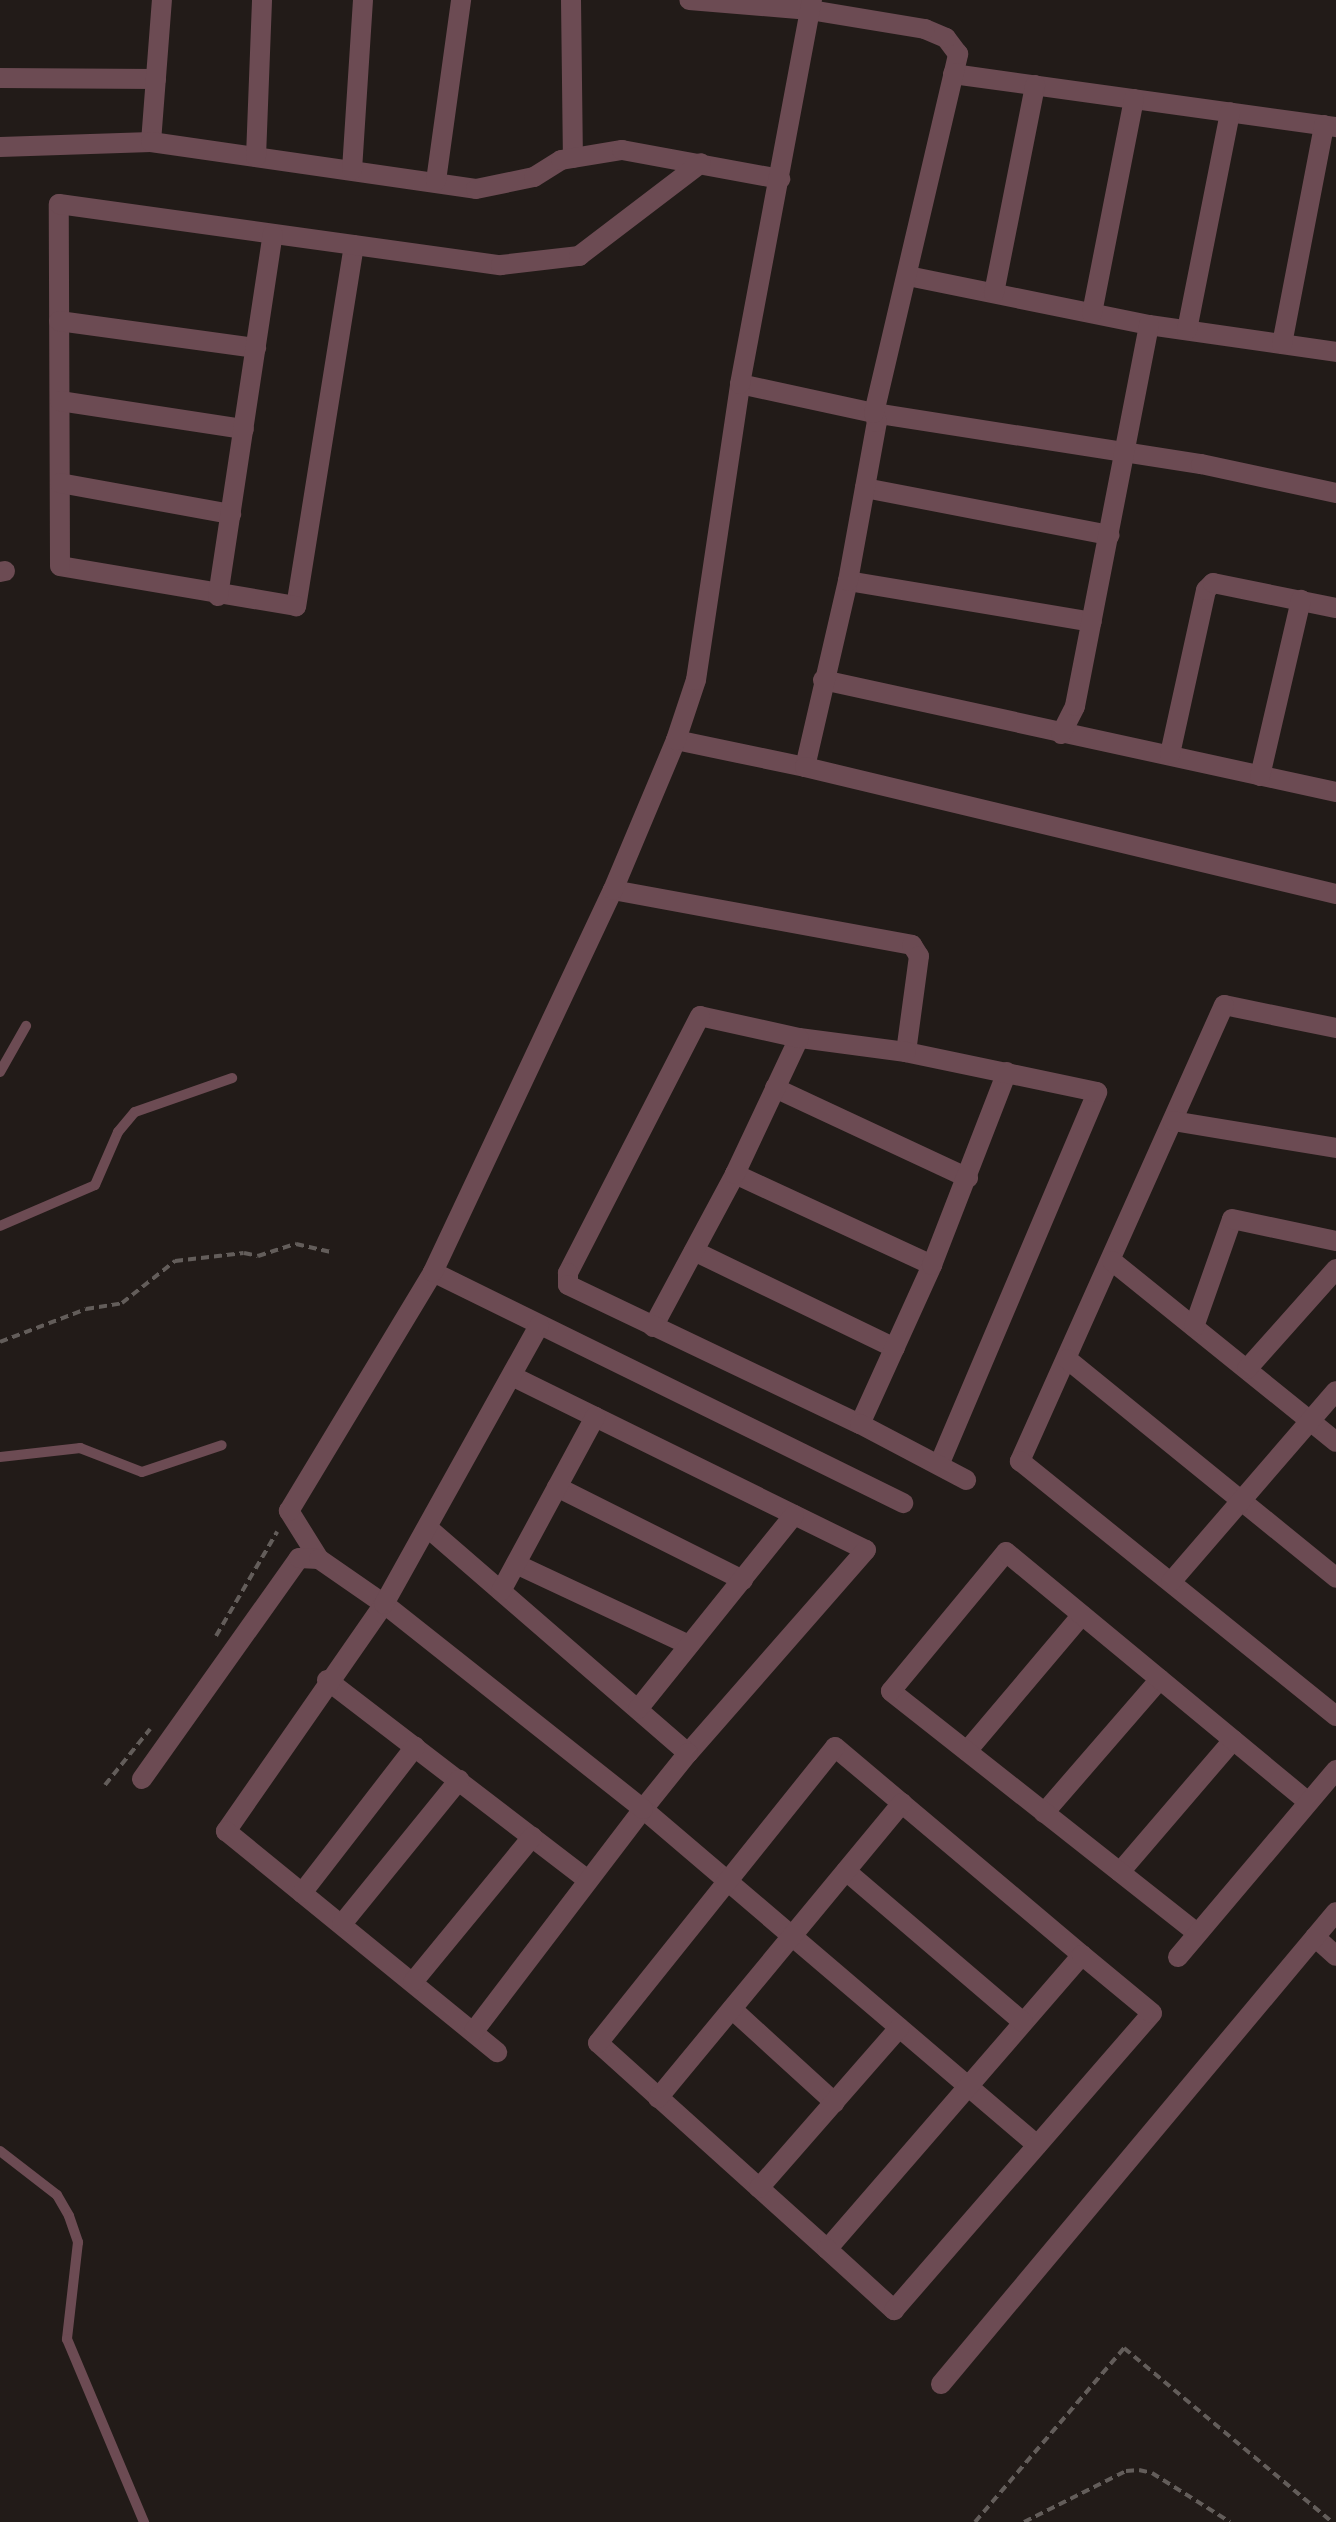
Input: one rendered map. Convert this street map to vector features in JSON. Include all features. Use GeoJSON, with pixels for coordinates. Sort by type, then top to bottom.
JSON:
{"type":"FeatureCollection","features":[{"type":"Feature","properties":{"kind":"street"},"geometry":{"type":"LineString","coordinates":[[152,142],[162,0]]}},
{"type":"Feature","properties":{"kind":"street"},"geometry":{"type":"LineString","coordinates":[[256,156],[262,0]]}},
{"type":"Feature","properties":{"kind":"street"},"geometry":{"type":"LineString","coordinates":[[352,170],[363,0]]}},
{"type":"Feature","properties":{"kind":"street"},"geometry":{"type":"LineString","coordinates":[[436,181],[461,0]]}},
{"type":"Feature","properties":{"kind":"street"},"geometry":{"type":"LineString","coordinates":[[571,0],[573,158]]}},
{"type":"Feature","properties":{"kind":"street"},"geometry":{"type":"LineString","coordinates":[[689,0],[811,5],[924,28],[946,38],[958,54],[874,413],[877,422],[848,581],[805,767]]}},
{"type":"Feature","properties":{"kind":"street"},"geometry":{"type":"LineString","coordinates":[[811,5],[740,384],[696,680],[676,740],[613,890],[434,1272],[290,1511],[319,1558],[384,1604],[643,1810],[1037,2146]]}},
{"type":"Feature","properties":{"kind":"street"},"geometry":{"type":"LineString","coordinates":[[953,74],[1330,126],[1282,344]]}},
{"type":"Feature","properties":{"kind":"street"},"geometry":{"type":"LineString","coordinates":[[0,78],[156,80]]}},
{"type":"Feature","properties":{"kind":"street"},"geometry":{"type":"LineString","coordinates":[[994,293],[1035,85]]}},
{"type":"Feature","properties":{"kind":"street"},"geometry":{"type":"LineString","coordinates":[[1092,313],[1134,99]]}},
{"type":"Feature","properties":{"kind":"street"},"geometry":{"type":"LineString","coordinates":[[1186,330],[1230,112]]}},
{"type":"Feature","properties":{"kind":"street"},"geometry":{"type":"LineString","coordinates":[[0,146],[152,142],[476,189],[504,186],[573,158],[622,150],[780,179]]}},
{"type":"Feature","properties":{"kind":"street"},"geometry":{"type":"LineString","coordinates":[[354,245],[296,606],[218,596],[60,566],[59,204],[501,265],[579,256],[701,163]]}},
{"type":"Feature","properties":{"kind":"street"},"geometry":{"type":"LineString","coordinates":[[218,596],[274,234]]}},
{"type":"Feature","properties":{"kind":"street"},"geometry":{"type":"LineString","coordinates":[[908,276],[1149,325],[1336,352]]}},
{"type":"Feature","properties":{"kind":"street"},"geometry":{"type":"LineString","coordinates":[[59,321],[256,348]]}},
{"type":"Feature","properties":{"kind":"street"},"geometry":{"type":"LineString","coordinates":[[1061,734],[1076,706],[1110,534],[1121,452],[1149,325]]}},
{"type":"Feature","properties":{"kind":"street"},"geometry":{"type":"LineString","coordinates":[[740,384],[874,413],[1121,452],[1336,493]]}},
{"type":"Feature","properties":{"kind":"street"},"geometry":{"type":"LineString","coordinates":[[60,401],[244,429]]}},
{"type":"Feature","properties":{"kind":"street"},"geometry":{"type":"LineString","coordinates":[[60,483],[230,514]]}},
{"type":"Feature","properties":{"kind":"street"},"geometry":{"type":"LineString","coordinates":[[865,488],[1110,534]]}},
{"type":"Feature","properties":{"kind":"street"},"geometry":{"type":"LineString","coordinates":[[848,581],[1092,622]]}},
{"type":"Feature","properties":{"kind":"street"},"geometry":{"type":"LineString","coordinates":[[1170,754],[1206,590],[1222,581],[1336,608]]}},
{"type":"Feature","properties":{"kind":"street"},"geometry":{"type":"LineString","coordinates":[[1260,776],[1301,600]]}},
{"type":"Feature","properties":{"kind":"street"},"geometry":{"type":"LineString","coordinates":[[823,680],[1336,792]]}},
{"type":"Feature","properties":{"kind":"street"},"geometry":{"type":"LineString","coordinates":[[676,740],[805,767],[1336,894]]}},
{"type":"Feature","properties":{"kind":"street"},"geometry":{"type":"LineString","coordinates":[[613,890],[912,945],[919,956],[906,1052]]}},
{"type":"Feature","properties":{"kind":"street"},"geometry":{"type":"LineString","coordinates":[[1336,1028],[1224,1005],[1020,1461],[1336,1716]]}},
{"type":"Feature","properties":{"kind":"street"},"geometry":{"type":"LineString","coordinates":[[938,1465],[1098,1098],[1089,1087],[906,1052],[800,1038],[700,1016],[568,1273],[568,1285],[860,1424],[966,1480]]}},
{"type":"Feature","properties":{"kind":"street"},"geometry":{"type":"LineString","coordinates":[[653,1328],[800,1038]]}},
{"type":"Feature","properties":{"kind":"street"},"geometry":{"type":"LineString","coordinates":[[860,1424],[932,1265],[1006,1072]]}},
{"type":"Feature","properties":{"kind":"street"},"geometry":{"type":"LineString","coordinates":[[775,1088],[968,1178]]}},
{"type":"Feature","properties":{"kind":"street"},"geometry":{"type":"LineString","coordinates":[[1173,1121],[1336,1148]]}},
{"type":"Feature","properties":{"kind":"street"},"geometry":{"type":"LineString","coordinates":[[734,1174],[932,1265]]}},
{"type":"Feature","properties":{"kind":"street"},"geometry":{"type":"LineString","coordinates":[[1194,1327],[1232,1219],[1336,1241]]}},
{"type":"Feature","properties":{"kind":"street"},"geometry":{"type":"LineString","coordinates":[[694,1251],[895,1348]]}},
{"type":"Feature","properties":{"kind":"street"},"geometry":{"type":"LineString","coordinates":[[1112,1261],[1336,1442]]}},
{"type":"Feature","properties":{"kind":"street"},"geometry":{"type":"LineString","coordinates":[[1247,1369],[1336,1269]]}},
{"type":"Feature","properties":{"kind":"street"},"geometry":{"type":"LineString","coordinates":[[434,1272],[903,1503]]}},
{"type":"Feature","properties":{"kind":"street"},"geometry":{"type":"LineString","coordinates":[[497,2052],[226,1831],[384,1604],[514,1377],[539,1325]]}},
{"type":"Feature","properties":{"kind":"street"},"geometry":{"type":"LineString","coordinates":[[1067,1359],[1336,1578]]}},
{"type":"Feature","properties":{"kind":"street"},"geometry":{"type":"LineString","coordinates":[[474,2031],[688,1753],[866,1550],[514,1377]]}},
{"type":"Feature","properties":{"kind":"street"},"geometry":{"type":"LineString","coordinates":[[1170,1582],[1336,1391]]}},
{"type":"Feature","properties":{"kind":"street"},"geometry":{"type":"LineString","coordinates":[[501,1591],[595,1417]]}},
{"type":"Feature","properties":{"kind":"street"},"geometry":{"type":"LineString","coordinates":[[558,1487],[743,1580]]}},
{"type":"Feature","properties":{"kind":"street"},"geometry":{"type":"LineString","coordinates":[[638,1709],[794,1514]]}},
{"type":"Feature","properties":{"kind":"street"},"geometry":{"type":"LineString","coordinates":[[428,1528],[688,1753]]}},
{"type":"Feature","properties":{"kind":"street"},"geometry":{"type":"LineString","coordinates":[[1197,1934],[892,1691],[1006,1552],[1308,1802]]}},
{"type":"Feature","properties":{"kind":"street"},"geometry":{"type":"LineString","coordinates":[[142,1779],[299,1558],[319,1558]]}},
{"type":"Feature","properties":{"kind":"street"},"geometry":{"type":"LineString","coordinates":[[516,1564],[689,1645]]}},
{"type":"Feature","properties":{"kind":"street"},"geometry":{"type":"LineString","coordinates":[[967,1751],[1082,1614]]}},
{"type":"Feature","properties":{"kind":"street"},"geometry":{"type":"LineString","coordinates":[[1044,1812],[1160,1679]]}},
{"type":"Feature","properties":{"kind":"street"},"geometry":{"type":"LineString","coordinates":[[328,1680],[588,1880]]}},
{"type":"Feature","properties":{"kind":"street"},"geometry":{"type":"LineString","coordinates":[[1120,1872],[1234,1740]]}},
{"type":"Feature","properties":{"kind":"street"},"geometry":{"type":"LineString","coordinates":[[302,1893],[415,1747]]}},
{"type":"Feature","properties":{"kind":"street"},"geometry":{"type":"LineString","coordinates":[[835,1747],[1152,2013],[894,2310],[598,2043],[727,1881],[835,1747]]}},
{"type":"Feature","properties":{"kind":"street"},"geometry":{"type":"LineString","coordinates":[[1178,1956],[1336,1770]]}},
{"type":"Feature","properties":{"kind":"street"},"geometry":{"type":"LineString","coordinates":[[342,1924],[458,1780]]}},
{"type":"Feature","properties":{"kind":"street"},"geometry":{"type":"LineString","coordinates":[[658,2098],[902,1803]]}},
{"type":"Feature","properties":{"kind":"street"},"geometry":{"type":"LineString","coordinates":[[413,1982],[532,1837]]}},
{"type":"Feature","properties":{"kind":"street"},"geometry":{"type":"LineString","coordinates":[[846,1871],[1024,2022]]}},
{"type":"Feature","properties":{"kind":"street"},"geometry":{"type":"LineString","coordinates":[[940,2384],[1336,1912]]}},
{"type":"Feature","properties":{"kind":"street"},"geometry":{"type":"LineString","coordinates":[[1315,1937],[1336,1956]]}},
{"type":"Feature","properties":{"kind":"street"},"geometry":{"type":"LineString","coordinates":[[827,2250],[1082,1955]]}},
{"type":"Feature","properties":{"kind":"street"},"geometry":{"type":"LineString","coordinates":[[732,2009],[835,2103]]}},
{"type":"Feature","properties":{"kind":"street"},"geometry":{"type":"LineString","coordinates":[[759,2188],[899,2028]]}},
{"type":"Feature","properties":{"kind":"lane"},"geometry":{"type":"LineString","coordinates":[[0,1072],[26,1026]]}},
{"type":"Feature","properties":{"kind":"lane"},"geometry":{"type":"LineString","coordinates":[[0,1226],[94,1185],[118,1132],[135,1112],[232,1078]]}},
{"type":"Feature","properties":{"kind":"lane"},"geometry":{"type":"LineString","coordinates":[[0,1457],[80,1448],[142,1472],[222,1445]]}},
{"type":"Feature","properties":{"kind":"lane"},"geometry":{"type":"LineString","coordinates":[[0,2150],[57,2195],[68,2216],[78,2242],[67,2339],[144,2522]]}},
{"type":"Feature","properties":{"kind":"path"},"geometry":{"type":"LineString","coordinates":[[0,1342],[86,1308],[122,1302],[174,1261],[244,1253],[258,1256],[296,1244],[332,1252]]}},
{"type":"Feature","properties":{"kind":"path"},"geometry":{"type":"LineString","coordinates":[[212,1644],[290,1511]]}},
{"type":"Feature","properties":{"kind":"path"},"geometry":{"type":"LineString","coordinates":[[105,1785],[152,1728]]}},
{"type":"Feature","properties":{"kind":"path"},"geometry":{"type":"LineString","coordinates":[[975,2522],[1124,2348],[1332,2522]]}},
{"type":"Feature","properties":{"kind":"path"},"geometry":{"type":"LineString","coordinates":[[1024,2522],[1126,2471],[1139,2470],[1152,2473],[1230,2522]]}}]}
